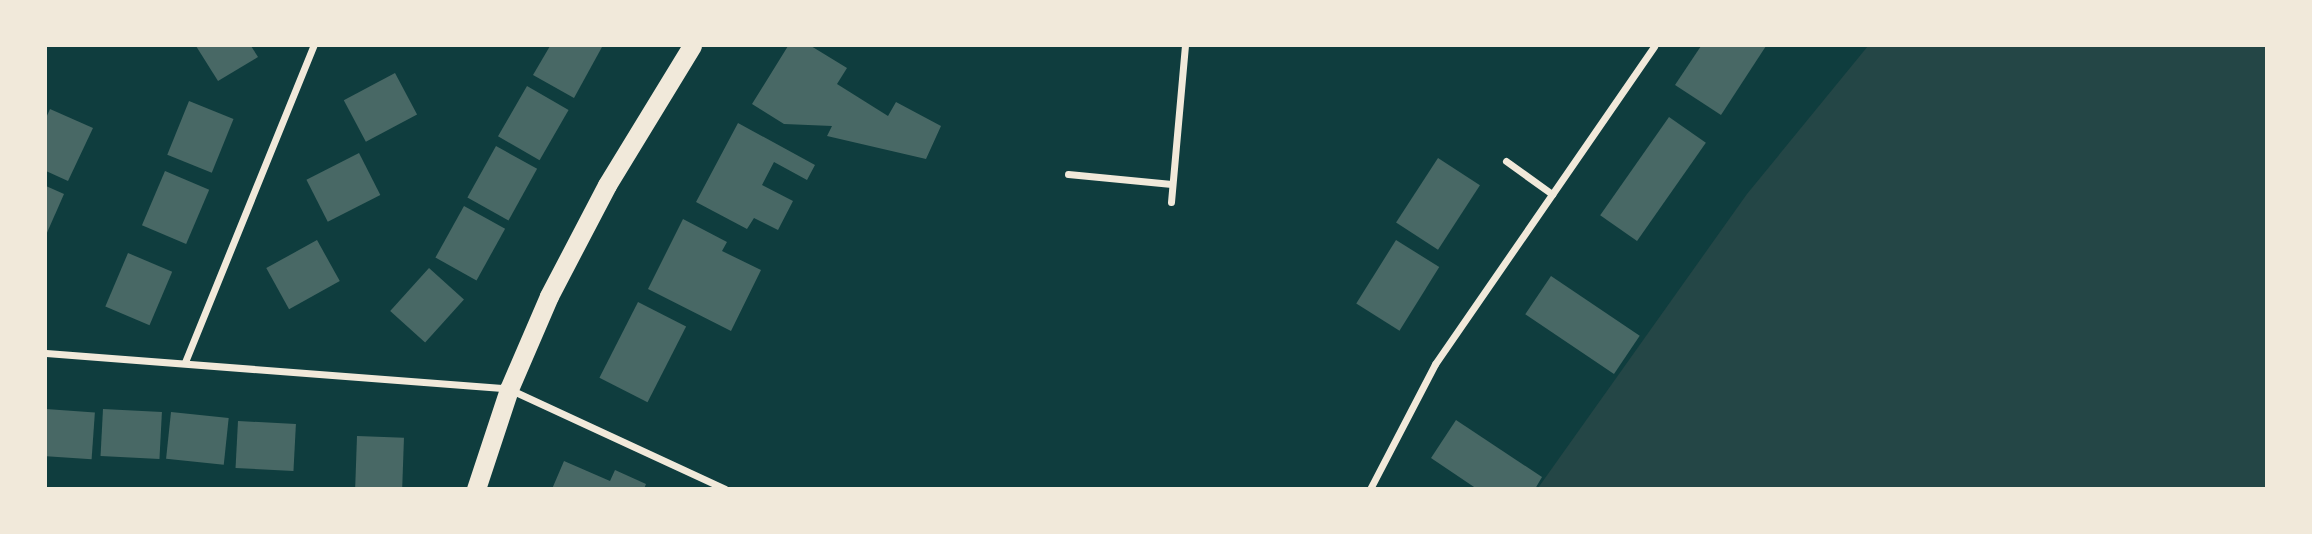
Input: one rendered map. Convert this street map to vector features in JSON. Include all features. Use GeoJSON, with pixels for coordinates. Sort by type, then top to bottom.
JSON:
{"type":"FeatureCollection","features":[{"type":"Feature","properties":{"kind":"highway"},"geometry":{"type":"LineString","coordinates":[[476,488],[509,389],[549,296],[607,184],[692,46]]}},
{"type":"Feature","properties":{"kind":"street"},"geometry":{"type":"LineString","coordinates":[[185,362],[313,46]]}},
{"type":"Feature","properties":{"kind":"street"},"geometry":{"type":"LineString","coordinates":[[1171,202],[1185,46]]}},
{"type":"Feature","properties":{"kind":"street"},"geometry":{"type":"LineString","coordinates":[[1370,488],[1435,364],[1654,46]]}},
{"type":"Feature","properties":{"kind":"street"},"geometry":{"type":"LineString","coordinates":[[1506,161],[1552,194]]}},
{"type":"Feature","properties":{"kind":"street"},"geometry":{"type":"LineString","coordinates":[[1068,174],[1172,184]]}},
{"type":"Feature","properties":{"kind":"street"},"geometry":{"type":"LineString","coordinates":[[46,353],[509,389],[725,488]]}},
{"type":"Feature","properties":{"kind":"shaded area"},"geometry":{"type":"Polygon","coordinates":[[[1868,46],[2266,46],[2266,488],[1538,488],[1747,194],[1868,46]]]}},
{"type":"Feature","properties":{"kind":"building"},"geometry":{"type":"Polygon","coordinates":[[[196,46],[251,46],[258,57],[218,81],[196,46]]]}},
{"type":"Feature","properties":{"kind":"building"},"geometry":{"type":"Polygon","coordinates":[[[550,46],[602,47],[574,98],[533,75],[550,46]]]}},
{"type":"Feature","properties":{"kind":"building"},"geometry":{"type":"Polygon","coordinates":[[[788,46],[811,46],[847,68],[837,84],[888,116],[896,102],[941,126],[926,159],[827,136],[832,126],[784,124],[752,104],[788,46]]]}},
{"type":"Feature","properties":{"kind":"building"},"geometry":{"type":"Polygon","coordinates":[[[1701,46],[1766,46],[1721,115],[1675,85],[1701,46]]]}},
{"type":"Feature","properties":{"kind":"building"},"geometry":{"type":"Polygon","coordinates":[[[395,73],[417,114],[366,142],[344,100],[395,73]]]}},
{"type":"Feature","properties":{"kind":"building"},"geometry":{"type":"Polygon","coordinates":[[[527,86],[569,110],[540,160],[498,136],[527,86]]]}},
{"type":"Feature","properties":{"kind":"building"},"geometry":{"type":"Polygon","coordinates":[[[189,101],[234,119],[212,173],[167,155],[189,101]]]}},
{"type":"Feature","properties":{"kind":"building"},"geometry":{"type":"Polygon","coordinates":[[[50,109],[93,128],[68,181],[46,171],[46,118],[50,109]]]}},
{"type":"Feature","properties":{"kind":"building"},"geometry":{"type":"Polygon","coordinates":[[[1669,117],[1706,143],[1637,241],[1600,215],[1669,117]]]}},
{"type":"Feature","properties":{"kind":"building"},"geometry":{"type":"Polygon","coordinates":[[[738,123],[815,165],[807,180],[774,162],[762,185],[793,201],[778,230],[754,218],[747,229],[696,202],[738,123]]]}},
{"type":"Feature","properties":{"kind":"building"},"geometry":{"type":"Polygon","coordinates":[[[496,146],[537,169],[509,220],[467,198],[496,146]]]}},
{"type":"Feature","properties":{"kind":"building"},"geometry":{"type":"Polygon","coordinates":[[[359,153],[380,195],[328,222],[306,180],[359,153]]]}},
{"type":"Feature","properties":{"kind":"building"},"geometry":{"type":"Polygon","coordinates":[[[1438,158],[1480,185],[1438,250],[1396,223],[1438,158]]]}},
{"type":"Feature","properties":{"kind":"building"},"geometry":{"type":"Polygon","coordinates":[[[165,171],[209,190],[186,244],[142,225],[165,171]]]}},
{"type":"Feature","properties":{"kind":"building"},"geometry":{"type":"Polygon","coordinates":[[[46,186],[64,194],[46,235],[46,186]]]}},
{"type":"Feature","properties":{"kind":"building"},"geometry":{"type":"Polygon","coordinates":[[[464,206],[505,229],[477,280],[435,258],[464,206]]]}},
{"type":"Feature","properties":{"kind":"building"},"geometry":{"type":"Polygon","coordinates":[[[683,219],[727,242],[722,251],[761,270],[731,331],[648,289],[683,219]]]}},
{"type":"Feature","properties":{"kind":"building"},"geometry":{"type":"Polygon","coordinates":[[[317,240],[340,281],[289,309],[266,268],[317,240]]]}},
{"type":"Feature","properties":{"kind":"building"},"geometry":{"type":"Polygon","coordinates":[[[1396,240],[1439,267],[1400,331],[1356,304],[1396,240]]]}},
{"type":"Feature","properties":{"kind":"building"},"geometry":{"type":"Polygon","coordinates":[[[128,253],[172,272],[150,325],[105,306],[128,253]]]}},
{"type":"Feature","properties":{"kind":"building"},"geometry":{"type":"Polygon","coordinates":[[[429,268],[464,299],[425,343],[390,311],[429,268]]]}},
{"type":"Feature","properties":{"kind":"building"},"geometry":{"type":"Polygon","coordinates":[[[1551,276],[1640,336],[1614,374],[1525,314],[1551,276]]]}},
{"type":"Feature","properties":{"kind":"building"},"geometry":{"type":"Polygon","coordinates":[[[638,302],[686,327],[648,402],[599,378],[638,302]]]}},
{"type":"Feature","properties":{"kind":"building"},"geometry":{"type":"Polygon","coordinates":[[[46,409],[95,412],[92,459],[46,456],[46,409]]]}},
{"type":"Feature","properties":{"kind":"building"},"geometry":{"type":"Polygon","coordinates":[[[103,409],[162,412],[159,459],[101,456],[103,409]]]}},
{"type":"Feature","properties":{"kind":"building"},"geometry":{"type":"Polygon","coordinates":[[[171,412],[229,418],[224,465],[166,459],[171,412]]]}},
{"type":"Feature","properties":{"kind":"building"},"geometry":{"type":"Polygon","coordinates":[[[1456,420],[1542,477],[1535,489],[1477,489],[1431,458],[1456,420]]]}},
{"type":"Feature","properties":{"kind":"building"},"geometry":{"type":"Polygon","coordinates":[[[238,421],[296,424],[293,471],[236,468],[238,421]]]}},
{"type":"Feature","properties":{"kind":"building"},"geometry":{"type":"Polygon","coordinates":[[[357,436],[404,438],[402,489],[355,489],[357,436]]]}},
{"type":"Feature","properties":{"kind":"building"},"geometry":{"type":"Polygon","coordinates":[[[564,461],[610,481],[615,470],[646,484],[644,489],[552,489],[564,461]]]}}]}
